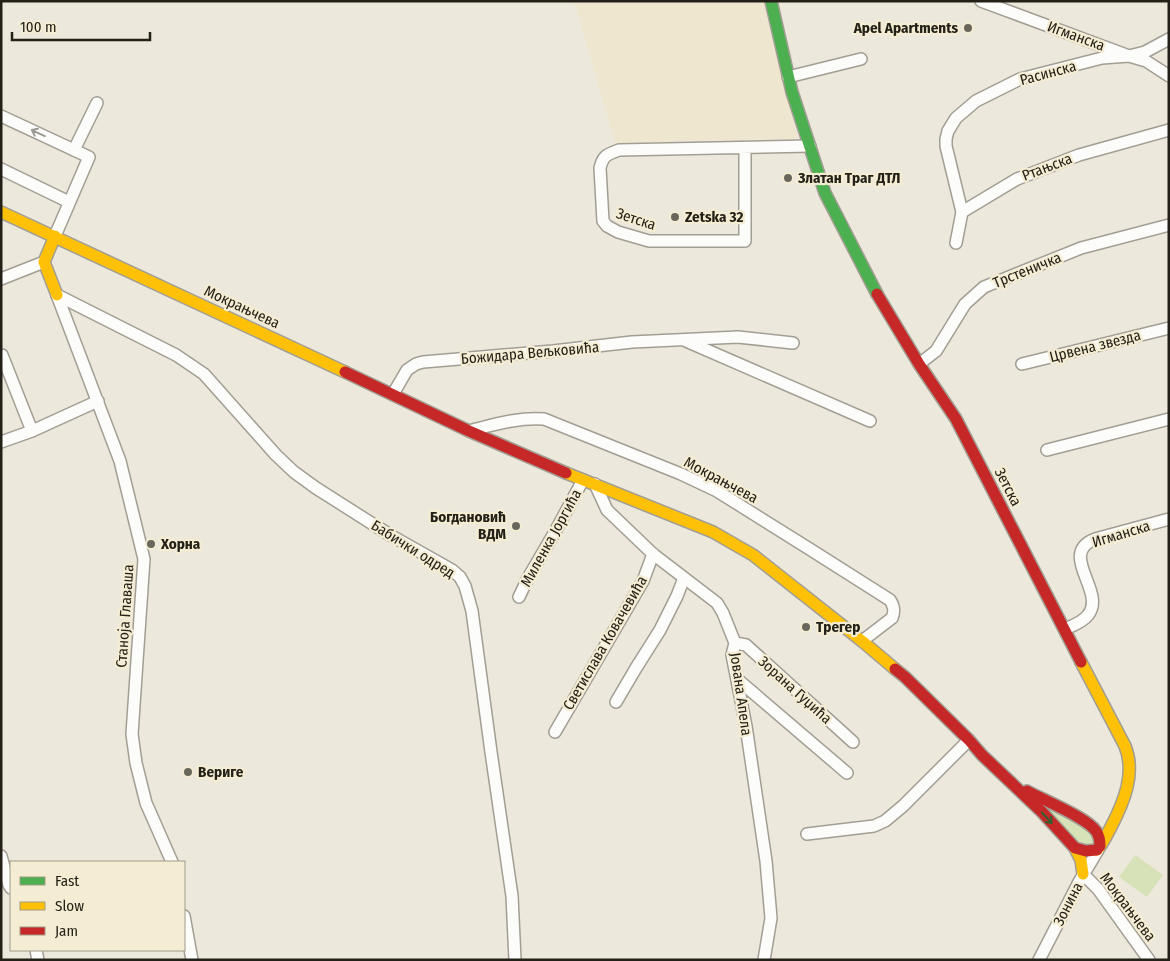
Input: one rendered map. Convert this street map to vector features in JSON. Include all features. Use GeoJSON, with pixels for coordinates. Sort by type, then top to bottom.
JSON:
{"type":"FeatureCollection","features":[{"type":"Feature","properties":{"kind":"street","name":"Зетска"},"geometry":{"type":"LineString","coordinates":[[771,1],[792,92],[825,193],[882,304],[956,419],[1128,754],[1129,775],[1122,802],[1109,832],[1099,848]]}},
{"type":"Feature","properties":{"kind":"street","name":"Игманска"},"geometry":{"type":"LineString","coordinates":[[981,1],[1146,61],[1169,76]]}},
{"type":"Feature","properties":{"kind":"street"},"geometry":{"type":"LineString","coordinates":[[1002,9],[1012,1]]}},
{"type":"Feature","properties":{"kind":"street"},"geometry":{"type":"LineString","coordinates":[[1129,56],[1145,52],[1169,40]]}},
{"type":"Feature","properties":{"kind":"street","name":"Расинска"},"geometry":{"type":"LineString","coordinates":[[962,212],[946,146],[948,131],[956,118],[976,101],[1020,79],[1102,58],[1129,56]]}},
{"type":"Feature","properties":{"kind":"street"},"geometry":{"type":"LineString","coordinates":[[788,77],[861,59]]}},
{"type":"Feature","properties":{"kind":"street"},"geometry":{"type":"LineString","coordinates":[[74,150],[97,103]]}},
{"type":"Feature","properties":{"kind":"street"},"geometry":{"type":"LineString","coordinates":[[1,116],[89,157],[44,262],[1,278]]}},
{"type":"Feature","properties":{"kind":"street","name":"Ртањска"},"geometry":{"type":"LineString","coordinates":[[962,212],[1017,179],[1079,155],[1169,130]]}},
{"type":"Feature","properties":{"kind":"street","name":"Зетска"},"geometry":{"type":"LineString","coordinates":[[745,148],[745,241],[649,241],[618,232],[607,226],[603,221],[600,168],[602,160],[609,154],[619,150],[810,146]]}},
{"type":"Feature","properties":{"kind":"street"},"geometry":{"type":"LineString","coordinates":[[1,169],[69,202]]}},
{"type":"Feature","properties":{"kind":"street","name":"Мокрањчева"},"geometry":{"type":"LineString","coordinates":[[1,212],[469,431],[543,464],[713,532],[753,555],[862,641],[904,677],[1075,848]]}},
{"type":"Feature","properties":{"kind":"street"},"geometry":{"type":"LineString","coordinates":[[956,243],[962,212]]}},
{"type":"Feature","properties":{"kind":"street","name":"Трстеничка"},"geometry":{"type":"LineString","coordinates":[[919,364],[936,351],[965,304],[984,287],[1081,248],[1169,225]]}},
{"type":"Feature","properties":{"kind":"street","name":"Станоја Главаша"},"geometry":{"type":"LineString","coordinates":[[44,262],[120,461],[144,559],[132,734],[136,763],[146,803],[172,861]]}},
{"type":"Feature","properties":{"kind":"street","name":"Бабички одред"},"geometry":{"type":"LineString","coordinates":[[57,295],[176,355],[190,364],[204,374],[276,455],[294,472],[390,535],[452,570],[460,577],[465,586],[472,611],[512,896],[515,960]]}},
{"type":"Feature","properties":{"kind":"street","name":"Црвена звезда"},"geometry":{"type":"LineString","coordinates":[[1022,364],[1169,328]]}},
{"type":"Feature","properties":{"kind":"street","name":"Божидара Вељковића"},"geometry":{"type":"LineString","coordinates":[[393,394],[407,370],[416,364],[632,342],[738,337],[793,343]]}},
{"type":"Feature","properties":{"kind":"street","name":"Божидара Вељковића"},"geometry":{"type":"LineString","coordinates":[[684,340],[870,421]]}},
{"type":"Feature","properties":{"kind":"street"},"geometry":{"type":"LineString","coordinates":[[2,355],[32,431]]}},
{"type":"Feature","properties":{"kind":"street"},"geometry":{"type":"LineString","coordinates":[[1,442],[32,431],[98,401]]}},
{"type":"Feature","properties":{"kind":"street","name":"Мокрањчева"},"geometry":{"type":"LineString","coordinates":[[469,431],[519,419],[544,419],[681,474],[717,491],[890,600],[894,613],[892,618],[862,641]]}},
{"type":"Feature","properties":{"kind":"street"},"geometry":{"type":"LineString","coordinates":[[1047,450],[1169,419]]}},
{"type":"Feature","properties":{"kind":"street","name":"Миленка Јоргића"},"geometry":{"type":"LineString","coordinates":[[519,597],[583,480]]}},
{"type":"Feature","properties":{"kind":"street","name":"Јована Апела"},"geometry":{"type":"LineString","coordinates":[[595,484],[607,510],[652,554],[717,604],[735,643],[732,655],[746,726],[766,861],[771,918],[764,960]]}},
{"type":"Feature","properties":{"kind":"street","name":"Игманска"},"geometry":{"type":"LineString","coordinates":[[1065,629],[1086,618],[1092,609],[1092,596],[1080,559],[1084,545],[1095,539],[1169,519]]}},
{"type":"Feature","properties":{"kind":"street","name":"Светислава Ковачевића"},"geometry":{"type":"LineString","coordinates":[[555,732],[643,581],[652,554]]}},
{"type":"Feature","properties":{"kind":"street"},"geometry":{"type":"LineString","coordinates":[[616,702],[660,630],[684,578]]}},
{"type":"Feature","properties":{"kind":"street","name":"Зорана Гуџића"},"geometry":{"type":"LineString","coordinates":[[735,643],[746,645],[852,742]]}},
{"type":"Feature","properties":{"kind":"street"},"geometry":{"type":"LineString","coordinates":[[737,679],[847,773]]}},
{"type":"Feature","properties":{"kind":"street"},"geometry":{"type":"LineString","coordinates":[[807,834],[874,826],[886,821],[968,740]]}},
{"type":"Feature","properties":{"kind":"street","name":"Мокрањчева"},"geometry":{"type":"LineString","coordinates":[[1012,783],[1083,821],[1095,830],[1100,840],[1099,848]]}},
{"type":"Feature","properties":{"kind":"street"},"geometry":{"type":"LineString","coordinates":[[1083,821],[1090,822],[1102,819],[1122,802]]}},
{"type":"Feature","properties":{"kind":"street"},"geometry":{"type":"LineString","coordinates":[[1075,848],[1090,852],[1099,848]]}},
{"type":"Feature","properties":{"kind":"street"},"geometry":{"type":"LineString","coordinates":[[1075,848],[1081,860],[1083,874]]}},
{"type":"Feature","properties":{"kind":"street","name":"Зонина"},"geometry":{"type":"LineString","coordinates":[[1039,960],[1083,874],[1099,848]]}},
{"type":"Feature","properties":{"kind":"street"},"geometry":{"type":"LineString","coordinates":[[1,856],[7,884]]}},
{"type":"Feature","properties":{"kind":"street","name":"Мокрањчева"},"geometry":{"type":"LineString","coordinates":[[1083,874],[1098,890],[1149,960]]}},
{"type":"Feature","properties":{"kind":"street"},"geometry":{"type":"LineString","coordinates":[[185,922],[192,960]]}},
{"type":"Feature","properties":{"kind":"shaded area"},"geometry":{"type":"Polygon","coordinates":[[[574,1],[764,1],[798,139],[615,143],[574,1]]]}},
{"type":"Feature","properties":{"kind":"green space"},"geometry":{"type":"Polygon","coordinates":[[[1041,805],[1089,829],[1094,841],[1089,845],[1080,844],[1041,805]]]}},
{"type":"Feature","properties":{"kind":"green space"},"geometry":{"type":"Polygon","coordinates":[[[1135,855],[1163,875],[1147,897],[1119,877],[1135,855]]]}},
{"type":"Feature","properties":{"kind":"traffic: fast"},"geometry":{"type":"LineString","coordinates":[[771,1],[792,92],[825,193],[877,294]]}},
{"type":"Feature","properties":{"kind":"traffic: slow"},"geometry":{"type":"LineString","coordinates":[[1,212],[345,372]]}},
{"type":"Feature","properties":{"kind":"traffic: slow"},"geometry":{"type":"LineString","coordinates":[[55,236],[44,262],[57,295]]}},
{"type":"Feature","properties":{"kind":"traffic: slow"},"geometry":{"type":"LineString","coordinates":[[566,473],[713,532],[753,555],[895,669]]}},
{"type":"Feature","properties":{"kind":"traffic: slow"},"geometry":{"type":"LineString","coordinates":[[1081,662],[1125,746],[1129,767],[1129,777],[1124,798],[1105,839],[1097,850]]}},
{"type":"Feature","properties":{"kind":"traffic: slow"},"geometry":{"type":"LineString","coordinates":[[1075,848],[1081,860],[1083,874]]}},
{"type":"Feature","properties":{"kind":"traffic: jam"},"geometry":{"type":"LineString","coordinates":[[877,294],[919,364],[956,419],[1081,662]]}},
{"type":"Feature","properties":{"kind":"traffic: jam"},"geometry":{"type":"LineString","coordinates":[[345,372],[469,431],[566,473]]}},
{"type":"Feature","properties":{"kind":"traffic: jam"},"geometry":{"type":"LineString","coordinates":[[895,669],[1042,812],[1075,848],[1086,851],[1097,850]]}},
{"type":"Feature","properties":{"kind":"traffic: jam"},"geometry":{"type":"LineString","coordinates":[[1027,791],[1091,826],[1098,834],[1100,846]]}},
{"type":"Feature","properties":{"kind":"place","name":"Apel Apartments"},"geometry":{"type":"Point","coordinates":[968,28]}},
{"type":"Feature","properties":{"kind":"place","name":"Златан Траг ДТЛ"},"geometry":{"type":"Point","coordinates":[788,178]}},
{"type":"Feature","properties":{"kind":"place","name":"Zetska 32"},"geometry":{"type":"Point","coordinates":[675,217]}},
{"type":"Feature","properties":{"kind":"place","name":"Богдановић ВДМ"},"geometry":{"type":"Point","coordinates":[516,526]}},
{"type":"Feature","properties":{"kind":"place","name":"Хорна"},"geometry":{"type":"Point","coordinates":[151,544]}},
{"type":"Feature","properties":{"kind":"place","name":"Трегер"},"geometry":{"type":"Point","coordinates":[806,627]}},
{"type":"Feature","properties":{"kind":"place","name":"Вериге"},"geometry":{"type":"Point","coordinates":[188,772]}}]}
